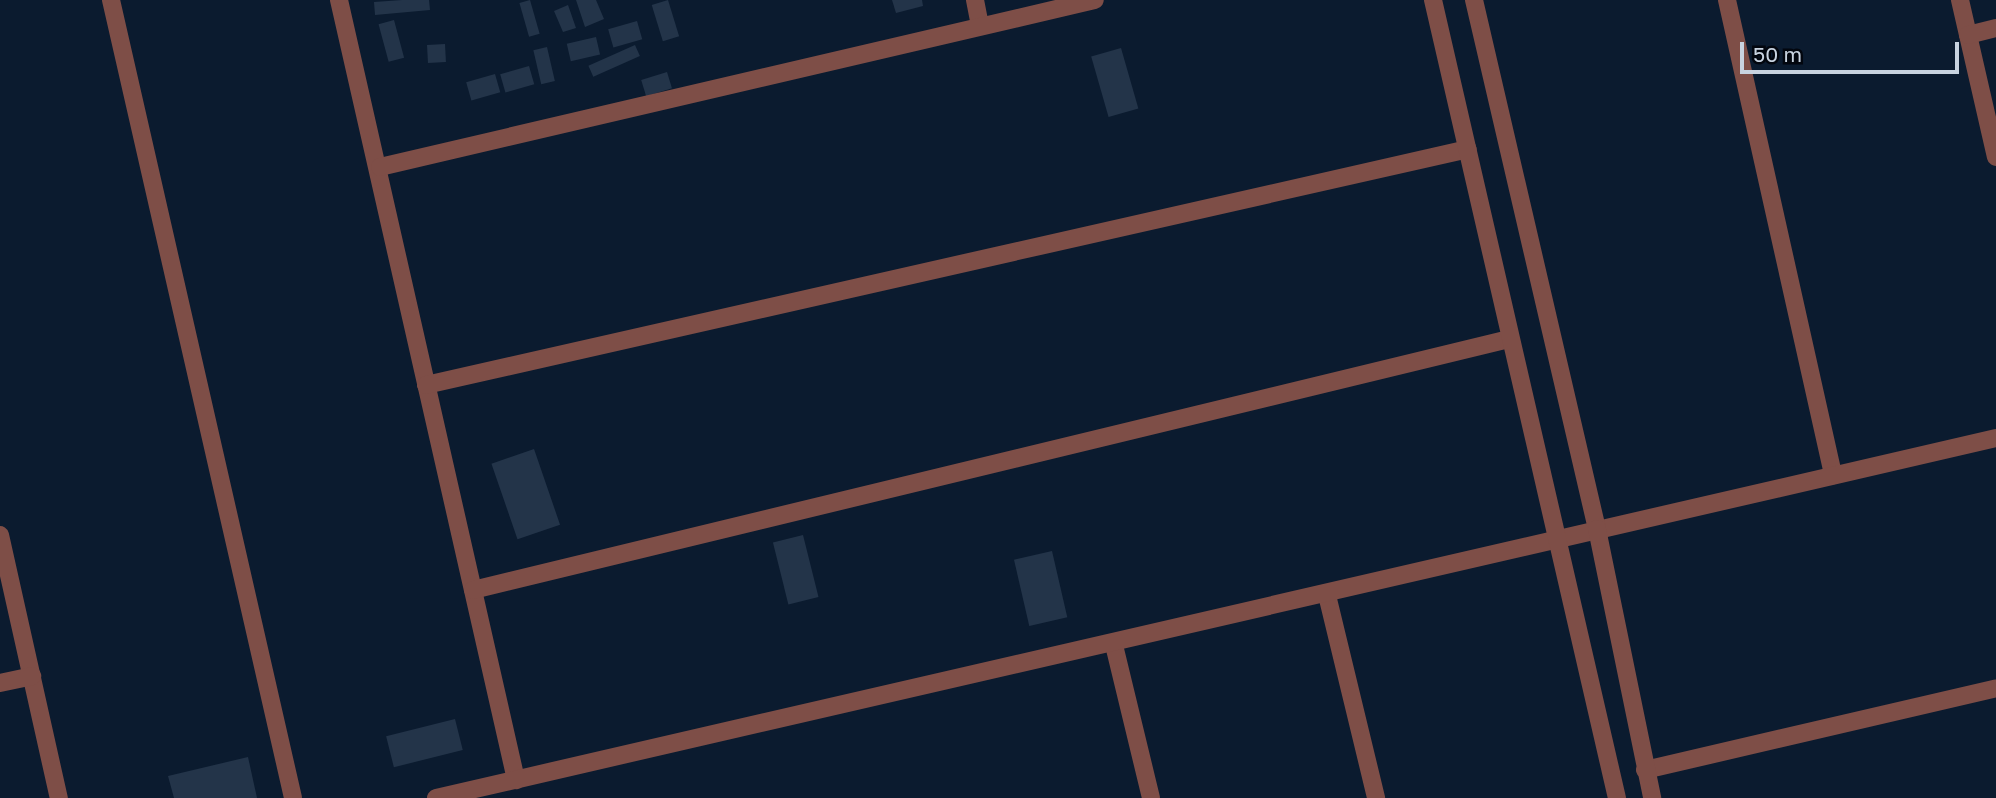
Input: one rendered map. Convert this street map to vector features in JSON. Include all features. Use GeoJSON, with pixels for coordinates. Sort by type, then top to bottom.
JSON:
{"type":"FeatureCollection","features":[{"type":"Feature","properties":{"kind":"street"},"geometry":{"type":"LineString","coordinates":[[111,0],[293,798]]}},
{"type":"Feature","properties":{"kind":"street"},"geometry":{"type":"LineString","coordinates":[[339,0],[380,167],[426,385],[516,780]]}},
{"type":"Feature","properties":{"kind":"street"},"geometry":{"type":"LineString","coordinates":[[975,0],[980,25]]}},
{"type":"Feature","properties":{"kind":"street"},"geometry":{"type":"LineString","coordinates":[[380,167],[1095,0]]}},
{"type":"Feature","properties":{"kind":"street"},"geometry":{"type":"LineString","coordinates":[[1433,0],[1555,541],[1617,798]]}},
{"type":"Feature","properties":{"kind":"street"},"geometry":{"type":"LineString","coordinates":[[1474,0],[1597,529],[1652,798]]}},
{"type":"Feature","properties":{"kind":"street"},"geometry":{"type":"LineString","coordinates":[[1727,0],[1833,475]]}},
{"type":"Feature","properties":{"kind":"street"},"geometry":{"type":"LineString","coordinates":[[1960,0],[1996,157]]}},
{"type":"Feature","properties":{"kind":"street"},"geometry":{"type":"LineString","coordinates":[[1968,35],[1996,28]]}},
{"type":"Feature","properties":{"kind":"street"},"geometry":{"type":"LineString","coordinates":[[426,385],[1468,149]]}},
{"type":"Feature","properties":{"kind":"street"},"geometry":{"type":"LineString","coordinates":[[473,590],[1509,339]]}},
{"type":"Feature","properties":{"kind":"street"},"geometry":{"type":"LineString","coordinates":[[436,798],[1114,645],[1597,529],[1996,438]]}},
{"type":"Feature","properties":{"kind":"street"},"geometry":{"type":"LineString","coordinates":[[0,535],[59,798]]}},
{"type":"Feature","properties":{"kind":"street"},"geometry":{"type":"LineString","coordinates":[[1327,595],[1376,798]]}},
{"type":"Feature","properties":{"kind":"street"},"geometry":{"type":"LineString","coordinates":[[1114,645],[1151,798]]}},
{"type":"Feature","properties":{"kind":"street"},"geometry":{"type":"LineString","coordinates":[[0,683],[32,676]]}},
{"type":"Feature","properties":{"kind":"street"},"geometry":{"type":"LineString","coordinates":[[1646,770],[1996,688]]}},
{"type":"Feature","properties":{"kind":"building"},"geometry":{"type":"Polygon","coordinates":[[[429,0],[430,10],[375,15],[374,2],[429,0]]]}},
{"type":"Feature","properties":{"kind":"building"},"geometry":{"type":"Polygon","coordinates":[[[530,0],[540,34],[529,37],[519,3],[530,0]]]}},
{"type":"Feature","properties":{"kind":"building"},"geometry":{"type":"Polygon","coordinates":[[[576,0],[596,0],[604,19],[585,27],[576,0]]]}},
{"type":"Feature","properties":{"kind":"building"},"geometry":{"type":"Polygon","coordinates":[[[668,0],[679,36],[663,41],[652,5],[668,0]]]}},
{"type":"Feature","properties":{"kind":"building"},"geometry":{"type":"Polygon","coordinates":[[[892,0],[922,0],[923,6],[896,13],[892,0]]]}},
{"type":"Feature","properties":{"kind":"building"},"geometry":{"type":"Polygon","coordinates":[[[568,5],[576,28],[563,32],[554,11],[568,5]]]}},
{"type":"Feature","properties":{"kind":"building"},"geometry":{"type":"Polygon","coordinates":[[[394,20],[404,58],[389,62],[379,24],[394,20]]]}},
{"type":"Feature","properties":{"kind":"building"},"geometry":{"type":"Polygon","coordinates":[[[637,21],[642,39],[613,48],[608,29],[637,21]]]}},
{"type":"Feature","properties":{"kind":"building"},"geometry":{"type":"Polygon","coordinates":[[[596,37],[600,55],[571,61],[567,44],[596,37]]]}},
{"type":"Feature","properties":{"kind":"building"},"geometry":{"type":"Polygon","coordinates":[[[445,44],[446,62],[428,63],[427,45],[445,44]]]}},
{"type":"Feature","properties":{"kind":"building"},"geometry":{"type":"Polygon","coordinates":[[[635,45],[640,56],[593,77],[588,66],[635,45]]]}},
{"type":"Feature","properties":{"kind":"building"},"geometry":{"type":"Polygon","coordinates":[[[547,47],[555,81],[541,84],[533,50],[547,47]]]}},
{"type":"Feature","properties":{"kind":"building"},"geometry":{"type":"Polygon","coordinates":[[[1121,48],[1138,109],[1109,117],[1091,57],[1121,48]]]}},
{"type":"Feature","properties":{"kind":"building"},"geometry":{"type":"Polygon","coordinates":[[[529,66],[534,84],[505,93],[500,74],[529,66]]]}},
{"type":"Feature","properties":{"kind":"building"},"geometry":{"type":"Polygon","coordinates":[[[667,72],[672,88],[646,96],[641,80],[667,72]]]}},
{"type":"Feature","properties":{"kind":"building"},"geometry":{"type":"Polygon","coordinates":[[[495,74],[500,92],[471,101],[466,82],[495,74]]]}},
{"type":"Feature","properties":{"kind":"building"},"geometry":{"type":"Polygon","coordinates":[[[534,449],[560,525],[517,539],[491,464],[534,449]]]}},
{"type":"Feature","properties":{"kind":"building"},"geometry":{"type":"Polygon","coordinates":[[[803,535],[818,597],[788,605],[773,542],[803,535]]]}},
{"type":"Feature","properties":{"kind":"building"},"geometry":{"type":"Polygon","coordinates":[[[1052,551],[1067,617],[1029,626],[1014,560],[1052,551]]]}},
{"type":"Feature","properties":{"kind":"building"},"geometry":{"type":"Polygon","coordinates":[[[455,719],[463,750],[394,767],[386,736],[455,719]]]}},
{"type":"Feature","properties":{"kind":"building"},"geometry":{"type":"Polygon","coordinates":[[[248,757],[257,798],[174,798],[168,776],[248,757]]]}}]}
